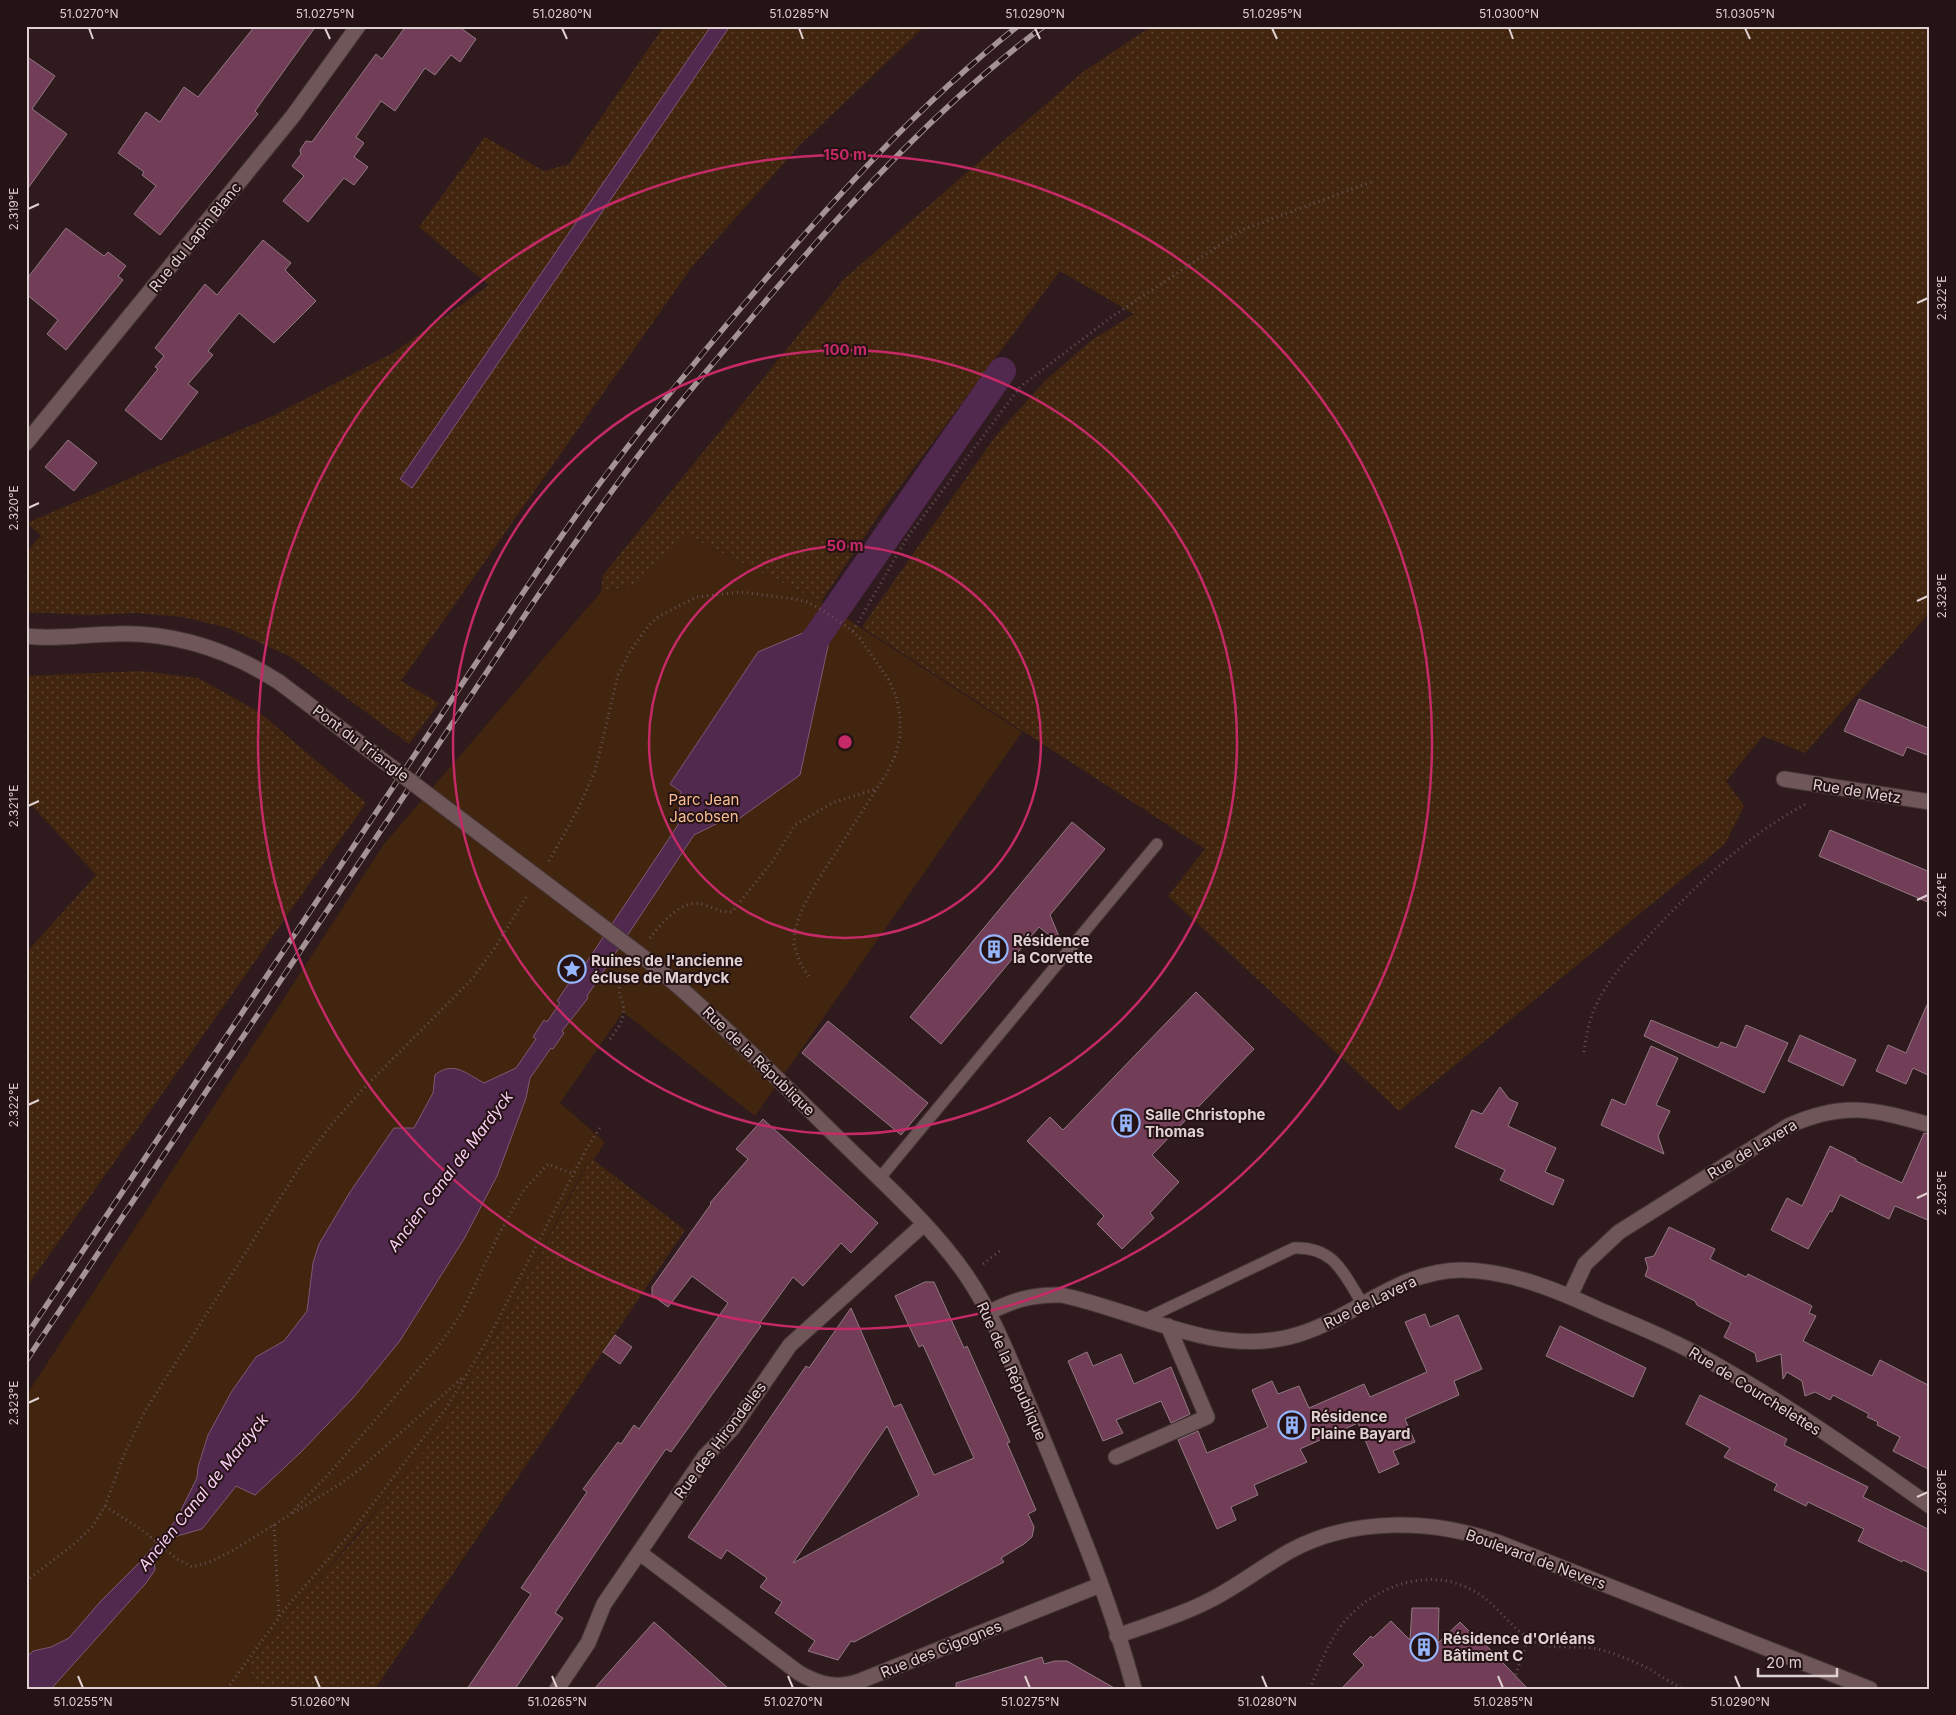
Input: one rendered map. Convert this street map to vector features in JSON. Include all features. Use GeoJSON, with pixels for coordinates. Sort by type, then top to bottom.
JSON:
{"type":"FeatureCollection","features":[{"type":"Feature","properties":{"kind":"street","name":"Rue du Lapin Blanc"},"geometry":{"type":"LineString","coordinates":[[26,443],[293,116],[358,26]]}},
{"type":"Feature","properties":{"kind":"street","name":"Pont du Triangle"},"geometry":{"type":"LineString","coordinates":[[26,636],[70,637],[132,633],[173,638],[213,648],[248,663],[279,682],[651,963]]}},
{"type":"Feature","properties":{"kind":"street","name":"Rue de Metz"},"geometry":{"type":"LineString","coordinates":[[1784,779],[1930,802]]}},
{"type":"Feature","properties":{"kind":"street","name":"Rue de la République"},"geometry":{"type":"LineString","coordinates":[[651,963],[714,1016],[879,1178],[924,1224],[957,1262],[988,1312],[1006,1349],[1100,1586],[1134,1689]]}},
{"type":"Feature","properties":{"kind":"street","name":"Rue de Lavera"},"geometry":{"type":"LineString","coordinates":[[988,1312],[1021,1298],[1047,1295],[1070,1297],[1196,1334],[1232,1340],[1272,1340],[1305,1332],[1337,1318],[1362,1303],[1409,1280],[1451,1271],[1475,1271],[1503,1275],[1570,1296],[1585,1264],[1619,1232],[1788,1126],[1819,1114],[1853,1109],[1882,1113],[1930,1125]]}},
{"type":"Feature","properties":{"kind":"street","name":"Rue des Hirondelles"},"geometry":{"type":"LineString","coordinates":[[557,1689],[588,1643],[604,1604],[705,1456],[732,1429],[790,1345],[924,1224]]}},
{"type":"Feature","properties":{"kind":"street","name":"Rue de Courchelettes"},"geometry":{"type":"LineString","coordinates":[[1570,1296],[1674,1342],[1714,1363],[1803,1419],[1930,1506]]}},
{"type":"Feature","properties":{"kind":"street"},"geometry":{"type":"LineString","coordinates":[[1116,1457],[1207,1417],[1168,1326]]}},
{"type":"Feature","properties":{"kind":"street","name":"Boulevard de Nevers"},"geometry":{"type":"LineString","coordinates":[[1117,1636],[1203,1604],[1304,1544],[1352,1530],[1384,1526],[1418,1525],[1450,1528],[1497,1542],[1870,1689]]}},
{"type":"Feature","properties":{"kind":"street","name":"Rue des Cigognes"},"geometry":{"type":"LineString","coordinates":[[640,1553],[799,1673],[821,1684],[843,1687],[1100,1586]]}},
{"type":"Feature","properties":{"kind":"lane"},"geometry":{"type":"LineString","coordinates":[[879,1178],[1156,844]]}},
{"type":"Feature","properties":{"kind":"lane"},"geometry":{"type":"LineString","coordinates":[[1145,1319],[1285,1251],[1299,1248],[1313,1249],[1328,1255],[1340,1268],[1362,1303]]}},
{"type":"Feature","properties":{"kind":"path"},"geometry":{"type":"LineString","coordinates":[[853,631],[907,538],[1020,387],[1110,318],[1242,230],[1371,182]]}},
{"type":"Feature","properties":{"kind":"path"},"geometry":{"type":"LineString","coordinates":[[544,869],[578,809],[595,771],[622,663],[649,625],[659,616],[683,603],[697,598],[724,593],[742,592],[806,602],[819,608],[846,626],[865,644],[889,680],[896,696],[900,726],[898,747],[887,773],[824,869],[798,918],[794,944],[801,965],[810,978]]}},
{"type":"Feature","properties":{"kind":"path"},"geometry":{"type":"LineString","coordinates":[[1584,1052],[1592,1013],[1598,999],[1622,966],[1657,926],[1722,865],[1752,840],[1799,808],[1839,787]]}},
{"type":"Feature","properties":{"kind":"path"},"geometry":{"type":"LineString","coordinates":[[644,946],[660,924],[683,906],[695,903],[705,905],[720,912],[732,912],[772,862],[795,825],[832,802],[876,789]]}},
{"type":"Feature","properties":{"kind":"path"},"geometry":{"type":"LineString","coordinates":[[26,1581],[93,1526],[105,1506],[125,1452],[145,1411],[303,1162],[332,1124],[364,1088],[472,979],[494,949],[529,893]]}},
{"type":"Feature","properties":{"kind":"path"},"geometry":{"type":"LineString","coordinates":[[610,1039],[618,1028],[623,1016],[618,989],[620,982],[632,965]]}},
{"type":"Feature","properties":{"kind":"path"},"geometry":{"type":"LineString","coordinates":[[227,1689],[280,1617],[350,1534],[447,1408],[489,1337],[573,1174],[601,1126]]}},
{"type":"Feature","properties":{"kind":"path"},"geometry":{"type":"LineString","coordinates":[[288,1516],[328,1475],[453,1326],[463,1310],[498,1236],[524,1190],[548,1164],[573,1174]]}},
{"type":"Feature","properties":{"kind":"path"},"geometry":{"type":"LineString","coordinates":[[105,1506],[142,1530],[184,1564],[192,1567],[198,1566],[232,1551],[360,1470],[466,1374]]}},
{"type":"Feature","properties":{"kind":"path"},"geometry":{"type":"LineString","coordinates":[[274,1525],[280,1617]]}},
{"type":"Feature","properties":{"kind":"path"},"geometry":{"type":"LineString","coordinates":[[1310,1689],[1331,1642],[1356,1609],[1376,1595],[1404,1582],[1424,1579],[1455,1583],[1474,1591],[1493,1604],[1515,1628],[1528,1638],[1542,1645],[1583,1647],[1603,1651],[1643,1666],[1684,1689]]}},
{"type":"Feature","properties":{"kind":"path"},"geometry":{"type":"LineString","coordinates":[[1511,1689],[1528,1638]]}},
{"type":"Feature","properties":{"kind":"green space"},"geometry":{"type":"Polygon","coordinates":[[[664,26],[711,26],[400,478],[412,488],[730,26],[925,26],[800,145],[691,268],[401,681],[439,703],[409,744],[291,657],[228,628],[183,617],[135,613],[91,615],[26,612],[26,552],[41,536],[27,523],[275,415],[393,353],[489,285],[419,227],[485,137],[544,171],[569,164],[664,26]]]}},
{"type":"Feature","properties":{"kind":"green space"},"geometry":{"type":"Polygon","coordinates":[[[1152,26],[1930,26],[1930,612],[1805,753],[1763,736],[1726,781],[1744,806],[1725,844],[1399,1111],[1168,896],[1205,849],[862,627],[997,434],[1046,380],[1092,340],[1134,314],[1060,271],[878,516],[821,602],[688,536],[636,586],[601,592],[603,575],[844,279],[1083,72],[1152,26]]]}},
{"type":"Feature","properties":{"kind":"green space","name":"Parc Jean Jacobsen"},"geometry":{"type":"Polygon","coordinates":[[[688,536],[821,602],[1022,732],[755,1116],[623,1012],[560,1103],[605,1142],[594,1160],[591,1158],[582,1173],[512,1305],[443,1426],[396,1487],[249,1664],[250,1672],[258,1689],[26,1689],[26,1396],[384,844],[601,592],[636,586],[688,536]]]}},
{"type":"Feature","properties":{"kind":"green space"},"geometry":{"type":"Polygon","coordinates":[[[142,671],[198,678],[259,712],[366,803],[26,1288],[26,953],[96,875],[26,799],[26,676],[142,671]]]}},
{"type":"Feature","properties":{"kind":"green space"},"geometry":{"type":"Polygon","coordinates":[[[591,1158],[685,1230],[375,1689],[258,1689],[250,1672],[249,1664],[293,1609],[358,1535],[444,1424],[495,1337],[591,1158]]]}},
{"type":"Feature","properties":{"kind":"water"},"geometry":{"type":"Polygon","coordinates":[[[711,26],[730,26],[412,488],[400,479],[711,26]]]}},
{"type":"Feature","properties":{"kind":"water","name":"Ancien Canal de Mardyck"},"geometry":{"type":"Polygon","coordinates":[[[826,618],[833,623],[800,775],[733,823],[726,819],[694,835],[587,996],[588,998],[562,1031],[564,1033],[530,1078],[526,1098],[497,1176],[464,1239],[399,1342],[353,1398],[300,1453],[255,1495],[236,1486],[202,1529],[170,1538],[154,1557],[155,1570],[146,1583],[51,1689],[26,1689],[26,1658],[33,1651],[51,1647],[69,1638],[100,1602],[140,1562],[183,1512],[181,1510],[197,1478],[198,1467],[208,1435],[232,1391],[256,1357],[284,1341],[307,1311],[313,1263],[319,1244],[350,1192],[394,1128],[414,1128],[433,1093],[435,1075],[442,1071],[448,1069],[460,1070],[484,1083],[516,1068],[536,1039],[533,1037],[544,1020],[547,1022],[560,1003],[557,1001],[569,983],[572,984],[678,825],[681,792],[670,784],[758,652],[822,625],[826,618]]]}},
{"type":"Feature","properties":{"kind":"building"},"geometry":{"type":"Polygon","coordinates":[[[255,26],[316,26],[255,111],[258,114],[160,235],[134,214],[156,186],[142,175],[144,172],[118,153],[146,112],[160,122],[184,87],[198,97],[255,26]]]}},
{"type":"Feature","properties":{"kind":"building"},"geometry":{"type":"Polygon","coordinates":[[[406,26],[458,26],[476,39],[460,62],[451,55],[435,75],[425,68],[395,111],[381,101],[356,137],[364,143],[354,157],[368,167],[354,185],[344,178],[308,222],[283,201],[304,176],[292,166],[301,154],[300,150],[306,141],[312,142],[376,54],[382,59],[406,26]]]}},
{"type":"Feature","properties":{"kind":"building"},"geometry":{"type":"Polygon","coordinates":[[[26,56],[55,76],[32,109],[67,134],[26,191],[26,56]]]}},
{"type":"Feature","properties":{"kind":"building"},"geometry":{"type":"Polygon","coordinates":[[[66,228],[104,256],[108,252],[126,266],[118,276],[123,280],[66,350],[47,334],[58,320],[26,294],[26,280],[66,228]]]}},
{"type":"Feature","properties":{"kind":"building"},"geometry":{"type":"Polygon","coordinates":[[[263,240],[291,263],[285,270],[316,301],[274,343],[239,313],[208,351],[213,355],[188,384],[198,392],[161,440],[125,410],[158,369],[155,367],[164,356],[155,348],[205,284],[217,295],[263,240]]]}},
{"type":"Feature","properties":{"kind":"building"},"geometry":{"type":"Polygon","coordinates":[[[68,440],[97,463],[74,491],[45,467],[68,440]]]}},
{"type":"Feature","properties":{"kind":"building"},"geometry":{"type":"Polygon","coordinates":[[[1859,699],[1930,729],[1930,756],[1907,747],[1903,756],[1844,731],[1859,699]]]}},
{"type":"Feature","properties":{"kind":"building","name":"Résidence la Corvette"},"geometry":{"type":"Polygon","coordinates":[[[1072,822],[1105,849],[1050,915],[1063,946],[1039,927],[941,1044],[910,1017],[1072,822]]]}},
{"type":"Feature","properties":{"kind":"building"},"geometry":{"type":"Polygon","coordinates":[[[1830,830],[1930,872],[1930,903],[1819,856],[1830,830]]]}},
{"type":"Feature","properties":{"kind":"building","name":"Salle Christophe Thomas"},"geometry":{"type":"Polygon","coordinates":[[[1196,992],[1254,1049],[1152,1155],[1179,1182],[1150,1213],[1154,1218],[1122,1249],[1097,1224],[1104,1216],[1027,1141],[1050,1117],[1063,1130],[1196,992]]]}},
{"type":"Feature","properties":{"kind":"building"},"geometry":{"type":"Polygon","coordinates":[[[1930,998],[1930,1076],[1913,1068],[1906,1084],[1876,1071],[1888,1045],[1906,1053],[1930,998]]]}},
{"type":"Feature","properties":{"kind":"building"},"geometry":{"type":"Polygon","coordinates":[[[1651,1020],[1718,1048],[1721,1042],[1736,1048],[1746,1025],[1788,1043],[1764,1093],[1644,1036],[1651,1020]]]}},
{"type":"Feature","properties":{"kind":"building"},"geometry":{"type":"Polygon","coordinates":[[[828,1021],[928,1103],[901,1135],[802,1053],[828,1021]]]}},
{"type":"Feature","properties":{"kind":"building"},"geometry":{"type":"Polygon","coordinates":[[[1800,1035],[1856,1060],[1843,1086],[1788,1061],[1800,1035]]]}},
{"type":"Feature","properties":{"kind":"building"},"geometry":{"type":"Polygon","coordinates":[[[1651,1046],[1678,1058],[1656,1105],[1670,1111],[1658,1136],[1664,1154],[1601,1125],[1612,1099],[1625,1105],[1651,1046]]]}},
{"type":"Feature","properties":{"kind":"building"},"geometry":{"type":"Polygon","coordinates":[[[1500,1087],[1509,1099],[1518,1103],[1508,1126],[1556,1148],[1545,1172],[1564,1180],[1553,1205],[1500,1180],[1505,1170],[1455,1147],[1472,1110],[1482,1114],[1500,1087]]]}},
{"type":"Feature","properties":{"kind":"building"},"geometry":{"type":"Polygon","coordinates":[[[763,1119],[878,1223],[851,1253],[841,1243],[803,1286],[793,1277],[759,1324],[761,1326],[671,1452],[666,1449],[639,1488],[555,1613],[563,1618],[515,1689],[467,1689],[531,1594],[521,1588],[587,1492],[583,1489],[618,1442],[621,1444],[634,1425],[639,1429],[728,1303],[692,1276],[668,1307],[652,1295],[652,1287],[710,1203],[748,1159],[736,1149],[763,1119]]]}},
{"type":"Feature","properties":{"kind":"building"},"geometry":{"type":"Polygon","coordinates":[[[1924,1133],[1930,1134],[1930,1221],[1895,1206],[1889,1219],[1840,1195],[1832,1212],[1830,1211],[1808,1249],[1771,1230],[1787,1198],[1802,1206],[1830,1146],[1902,1183],[1924,1133]]]}},
{"type":"Feature","properties":{"kind":"building"},"geometry":{"type":"Polygon","coordinates":[[[1669,1227],[1715,1249],[1710,1259],[1746,1277],[1748,1274],[1812,1306],[1809,1313],[1816,1316],[1803,1341],[1872,1376],[1880,1360],[1930,1386],[1930,1470],[1893,1451],[1900,1437],[1877,1425],[1878,1422],[1867,1417],[1869,1414],[1833,1395],[1830,1400],[1815,1392],[1805,1396],[1802,1381],[1787,1372],[1783,1379],[1781,1354],[1757,1362],[1755,1353],[1724,1337],[1731,1323],[1697,1305],[1695,1301],[1645,1276],[1648,1268],[1645,1258],[1654,1256],[1669,1227]]]}},
{"type":"Feature","properties":{"kind":"building"},"geometry":{"type":"Polygon","coordinates":[[[925,1282],[934,1282],[964,1348],[967,1346],[1010,1442],[1007,1443],[1036,1510],[1028,1514],[1034,1527],[1032,1537],[1001,1558],[1004,1562],[854,1642],[851,1641],[838,1660],[808,1651],[815,1641],[775,1613],[782,1602],[760,1587],[767,1578],[727,1550],[721,1559],[688,1537],[806,1366],[809,1368],[851,1308],[894,1407],[901,1404],[934,1475],[974,1458],[923,1345],[919,1347],[895,1296],[925,1282]],[[887,1426],[793,1563],[919,1495],[887,1426]]]}},
{"type":"Feature","properties":{"kind":"building"},"geometry":{"type":"Polygon","coordinates":[[[1425,1314],[1430,1327],[1458,1315],[1482,1369],[1454,1381],[1459,1395],[1405,1419],[1415,1442],[1393,1451],[1399,1464],[1379,1473],[1358,1423],[1300,1449],[1307,1462],[1254,1485],[1258,1495],[1231,1507],[1236,1520],[1217,1529],[1178,1440],[1198,1431],[1207,1453],[1268,1427],[1252,1390],[1272,1381],[1278,1394],[1299,1386],[1309,1408],[1364,1384],[1370,1397],[1427,1372],[1405,1322],[1425,1314]]]}},
{"type":"Feature","properties":{"kind":"building"},"geometry":{"type":"Polygon","coordinates":[[[1560,1326],[1646,1368],[1633,1397],[1546,1356],[1560,1326]]]}},
{"type":"Feature","properties":{"kind":"building"},"geometry":{"type":"Polygon","coordinates":[[[615,1335],[632,1347],[620,1364],[603,1352],[615,1335]]]}},
{"type":"Feature","properties":{"kind":"building"},"geometry":{"type":"Polygon","coordinates":[[[1087,1352],[1093,1366],[1121,1354],[1134,1384],[1171,1367],[1190,1414],[1171,1423],[1161,1401],[1116,1420],[1123,1433],[1103,1441],[1068,1361],[1087,1352]]]}},
{"type":"Feature","properties":{"kind":"building"},"geometry":{"type":"Polygon","coordinates":[[[1700,1395],[1787,1439],[1784,1445],[1868,1487],[1863,1497],[1930,1530],[1930,1573],[1858,1541],[1864,1529],[1808,1502],[1806,1506],[1774,1490],[1777,1484],[1724,1457],[1730,1448],[1686,1424],[1700,1395]]]}},
{"type":"Feature","properties":{"kind":"building","name":"Résidence d'Orléans Bâtiment C"},"geometry":{"type":"Polygon","coordinates":[[[1412,1608],[1439,1608],[1438,1643],[1460,1622],[1478,1640],[1479,1638],[1528,1689],[1341,1689],[1364,1665],[1353,1654],[1371,1636],[1373,1638],[1391,1621],[1410,1640],[1412,1608]]]}},
{"type":"Feature","properties":{"kind":"building"},"geometry":{"type":"Polygon","coordinates":[[[654,1622],[681,1646],[729,1689],[594,1689],[654,1622]]]}},
{"type":"Feature","properties":{"kind":"building"},"geometry":{"type":"Polygon","coordinates":[[[1042,1657],[1044,1664],[1055,1661],[1067,1661],[1116,1689],[956,1689],[956,1683],[1042,1657]]]}},
{"type":"Feature","properties":{"kind":"waterway"},"geometry":{"type":"LineString","coordinates":[[807,651],[1002,371]]}},
{"type":"Feature","properties":{"kind":"railway"},"geometry":{"type":"LineString","coordinates":[[26,1336],[545,560],[594,491],[671,392],[725,327],[846,189],[878,154],[946,88],[1018,26]]}},
{"type":"Feature","properties":{"kind":"railway"},"geometry":{"type":"LineString","coordinates":[[26,1361],[535,600],[633,463],[679,404],[833,224],[933,120],[969,87],[1044,26]]}},
{"type":"Feature","properties":{"kind":"place","name":"Résidence la Corvette"},"geometry":{"type":"Point","coordinates":[994,949]}},
{"type":"Feature","properties":{"kind":"place","name":"Ruines de l'ancienne écluse de Mardyck"},"geometry":{"type":"Point","coordinates":[572,969]}},
{"type":"Feature","properties":{"kind":"place","name":"Salle Christophe Thomas"},"geometry":{"type":"Point","coordinates":[1126,1123]}},
{"type":"Feature","properties":{"kind":"place","name":"Résidence Plaine Bayard"},"geometry":{"type":"Point","coordinates":[1292,1425]}},
{"type":"Feature","properties":{"kind":"place","name":"Résidence d'Orléans Bâtiment C"},"geometry":{"type":"Point","coordinates":[1424,1647]}}]}
